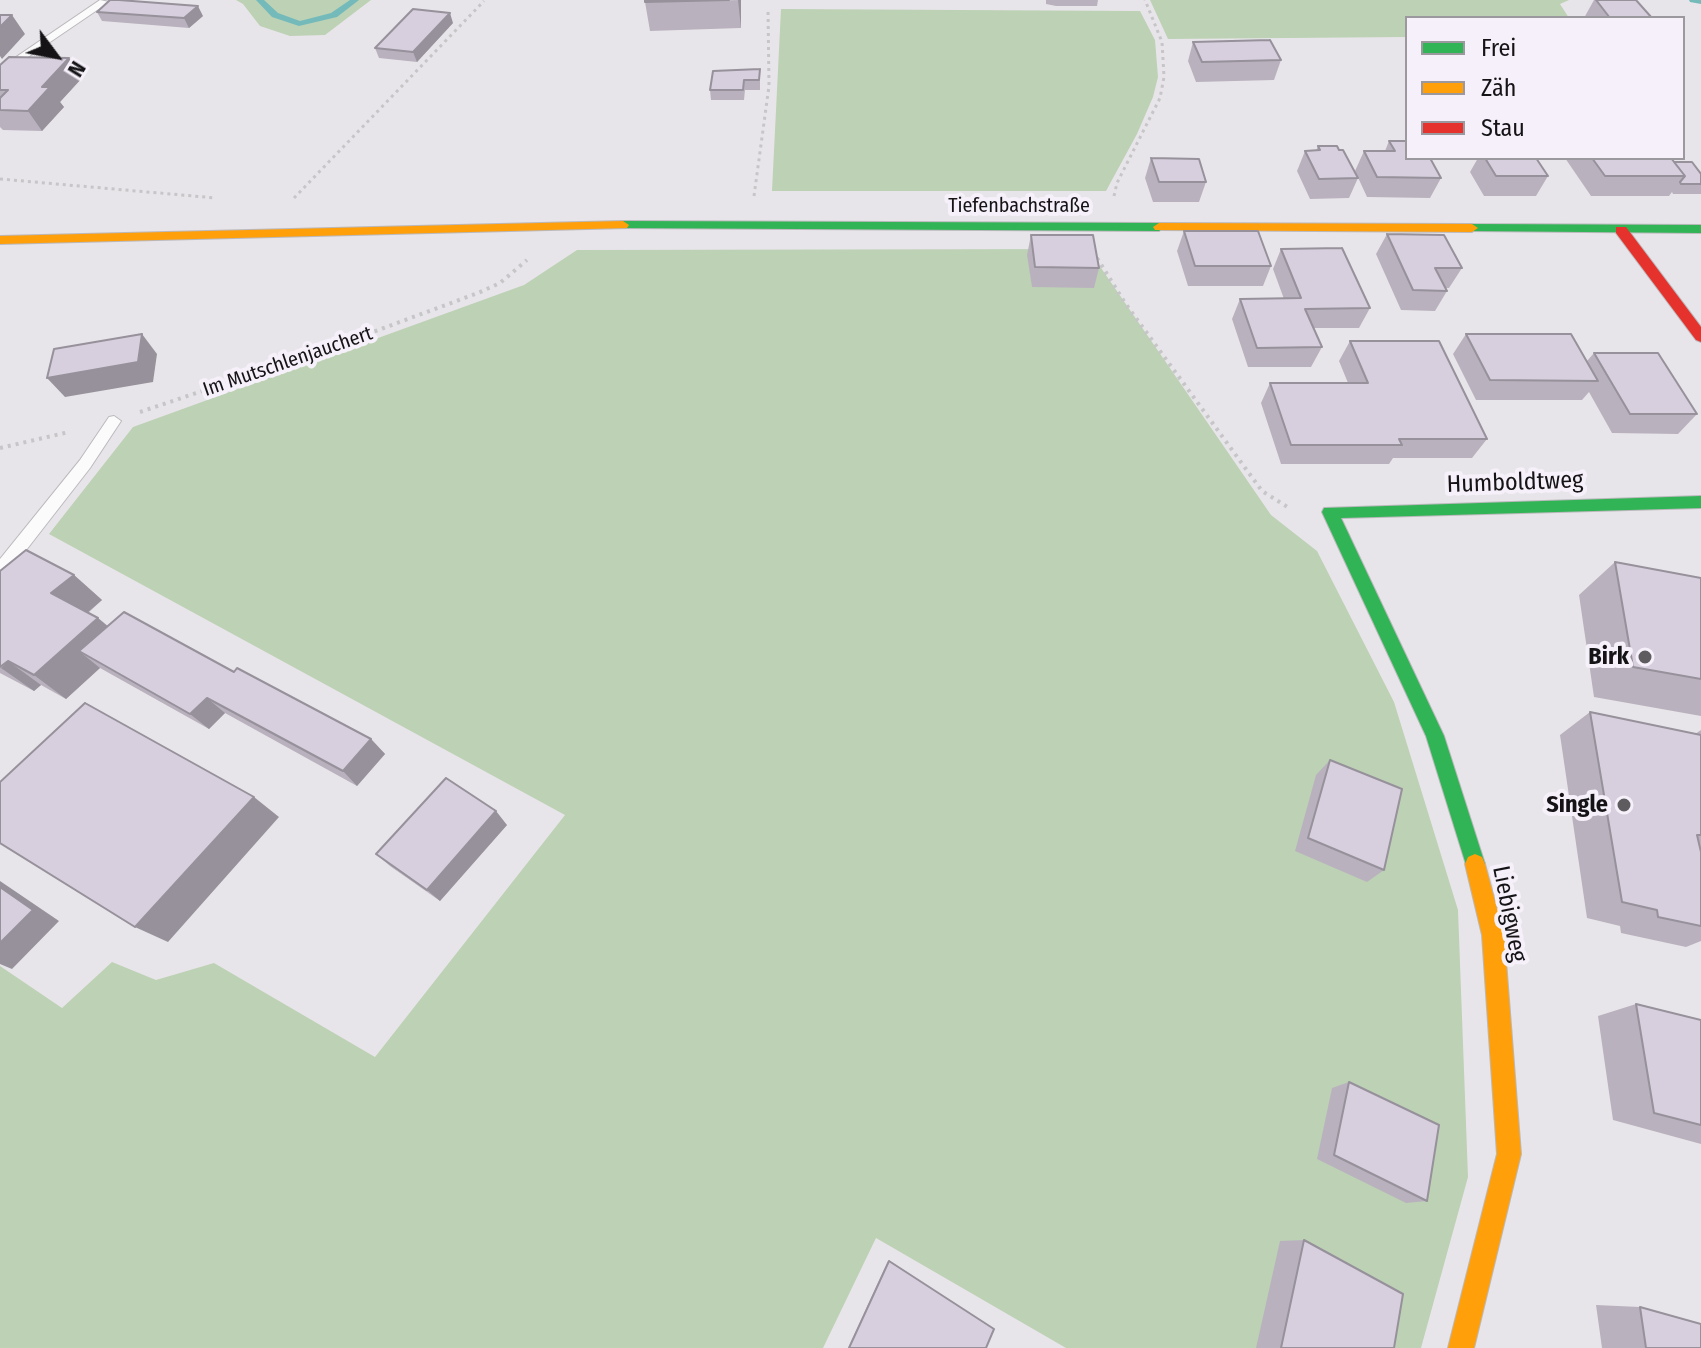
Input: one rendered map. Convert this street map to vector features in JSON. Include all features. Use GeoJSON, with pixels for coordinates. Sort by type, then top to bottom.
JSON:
{"type":"FeatureCollection","features":[{"type":"Feature","properties":{"kind":"street","name":"Tiefenbachstraße"},"geometry":{"type":"LineString","coordinates":[[0,240],[542,225],[1701,229]]}},
{"type":"Feature","properties":{"kind":"street"},"geometry":{"type":"LineString","coordinates":[[1621,230],[1701,337]]}},
{"type":"Feature","properties":{"kind":"street","name":"Humboldtweg"},"geometry":{"type":"LineString","coordinates":[[1330,512],[1701,502]]}},
{"type":"Feature","properties":{"kind":"street","name":"Liebigweg"},"geometry":{"type":"LineString","coordinates":[[1330,512],[1435,736],[1464,821],[1493,935],[1509,1154],[1461,1348]]}},
{"type":"Feature","properties":{"kind":"lane"},"geometry":{"type":"LineString","coordinates":[[0,73],[104,2]]}},
{"type":"Feature","properties":{"kind":"lane"},"geometry":{"type":"LineString","coordinates":[[0,571],[85,464],[114,421]]}},
{"type":"Feature","properties":{"kind":"path"},"geometry":{"type":"LineString","coordinates":[[1112,228],[1117,183],[1160,98],[1164,77],[1162,42],[1145,0]]}},
{"type":"Feature","properties":{"kind":"path"},"geometry":{"type":"LineString","coordinates":[[289,204],[484,1]]}},
{"type":"Feature","properties":{"kind":"path"},"geometry":{"type":"LineString","coordinates":[[750,225],[769,86],[768,10]]}},
{"type":"Feature","properties":{"kind":"path"},"geometry":{"type":"LineString","coordinates":[[0,179],[228,199]]}},
{"type":"Feature","properties":{"kind":"path","name":"Im Mutschlenjauchert"},"geometry":{"type":"LineString","coordinates":[[0,448],[114,421],[327,349],[489,288],[500,283],[533,255],[542,225]]}},
{"type":"Feature","properties":{"kind":"path"},"geometry":{"type":"LineString","coordinates":[[1083,228],[1125,303],[1262,491],[1278,504],[1299,511],[1330,512]]}},
{"type":"Feature","properties":{"kind":"green space"},"geometry":{"type":"Polygon","coordinates":[[[236,0],[371,0],[325,35],[290,36],[260,26],[243,4],[236,0]]]}},
{"type":"Feature","properties":{"kind":"green space"},"geometry":{"type":"Polygon","coordinates":[[[1150,0],[1569,0],[1560,4],[1568,16],[1405,16],[1405,37],[1168,39],[1150,0]]]}},
{"type":"Feature","properties":{"kind":"green space"},"geometry":{"type":"Polygon","coordinates":[[[781,9],[1140,11],[1155,40],[1158,77],[1137,134],[1106,191],[772,191],[781,9]]]}},
{"type":"Feature","properties":{"kind":"green space"},"geometry":{"type":"Polygon","coordinates":[[[1088,249],[1271,515],[1317,551],[1394,702],[1458,910],[1468,1177],[1421,1348],[1066,1348],[876,1238],[823,1348],[0,1348],[0,966],[62,1008],[112,962],[156,980],[214,963],[375,1057],[565,815],[49,534],[133,427],[524,285],[577,250],[1088,249]]]}},
{"type":"Feature","properties":{"kind":"building"},"geometry":{"type":"Polygon","coordinates":[[[110,0],[198,6],[184,18],[97,12],[110,0]]]}},
{"type":"Feature","properties":{"kind":"building"},"geometry":{"type":"Polygon","coordinates":[[[645,0],[729,0],[645,2],[645,0]]]}},
{"type":"Feature","properties":{"kind":"building"},"geometry":{"type":"Polygon","coordinates":[[[1596,0],[1636,0],[1650,16],[1608,16],[1596,0]]]}},
{"type":"Feature","properties":{"kind":"building"},"geometry":{"type":"Polygon","coordinates":[[[413,9],[450,13],[413,52],[375,48],[413,9]]]}},
{"type":"Feature","properties":{"kind":"building"},"geometry":{"type":"Polygon","coordinates":[[[0,15],[12,15],[0,27],[0,15]]]}},
{"type":"Feature","properties":{"kind":"building"},"geometry":{"type":"Polygon","coordinates":[[[1270,40],[1281,60],[1202,62],[1193,42],[1270,40]]]}},
{"type":"Feature","properties":{"kind":"building"},"geometry":{"type":"Polygon","coordinates":[[[9,57],[69,58],[42,87],[50,87],[28,111],[0,110],[0,98],[8,90],[0,90],[0,65],[9,57]]]}},
{"type":"Feature","properties":{"kind":"building"},"geometry":{"type":"Polygon","coordinates":[[[760,69],[759,80],[744,80],[743,90],[710,90],[713,71],[760,69]]]}},
{"type":"Feature","properties":{"kind":"building"},"geometry":{"type":"Polygon","coordinates":[[[1389,141],[1405,141],[1405,160],[1431,160],[1441,178],[1377,177],[1364,151],[1395,151],[1389,141]]]}},
{"type":"Feature","properties":{"kind":"building"},"geometry":{"type":"Polygon","coordinates":[[[1318,146],[1337,146],[1343,150],[1358,178],[1319,179],[1305,151],[1320,150],[1318,146]]]}},
{"type":"Feature","properties":{"kind":"building"},"geometry":{"type":"Polygon","coordinates":[[[1151,158],[1199,159],[1206,182],[1159,182],[1151,158]]]}},
{"type":"Feature","properties":{"kind":"building"},"geometry":{"type":"Polygon","coordinates":[[[1486,160],[1537,160],[1548,176],[1496,176],[1486,160]]]}},
{"type":"Feature","properties":{"kind":"building"},"geometry":{"type":"Polygon","coordinates":[[[1593,160],[1673,160],[1685,176],[1605,176],[1593,160]]]}},
{"type":"Feature","properties":{"kind":"building"},"geometry":{"type":"Polygon","coordinates":[[[1674,162],[1692,162],[1701,174],[1701,184],[1681,184],[1685,176],[1674,162]]]}},
{"type":"Feature","properties":{"kind":"building"},"geometry":{"type":"Polygon","coordinates":[[[1184,231],[1258,231],[1271,266],[1195,266],[1184,231]]]}},
{"type":"Feature","properties":{"kind":"building"},"geometry":{"type":"Polygon","coordinates":[[[1387,234],[1444,235],[1462,268],[1435,268],[1447,291],[1413,290],[1387,234]]]}},
{"type":"Feature","properties":{"kind":"building"},"geometry":{"type":"Polygon","coordinates":[[[1031,235],[1093,235],[1099,268],[1035,267],[1031,235]]]}},
{"type":"Feature","properties":{"kind":"building"},"geometry":{"type":"Polygon","coordinates":[[[1342,248],[1370,308],[1305,309],[1322,347],[1257,348],[1240,299],[1301,298],[1281,249],[1342,248]]]}},
{"type":"Feature","properties":{"kind":"building"},"geometry":{"type":"Polygon","coordinates":[[[142,334],[138,362],[47,378],[54,349],[142,334]]]}},
{"type":"Feature","properties":{"kind":"building"},"geometry":{"type":"Polygon","coordinates":[[[1466,334],[1571,334],[1598,381],[1490,380],[1466,334]]]}},
{"type":"Feature","properties":{"kind":"building"},"geometry":{"type":"Polygon","coordinates":[[[1350,341],[1439,341],[1487,439],[1399,439],[1402,445],[1291,445],[1270,383],[1368,383],[1350,341]]]}},
{"type":"Feature","properties":{"kind":"building"},"geometry":{"type":"Polygon","coordinates":[[[1594,353],[1658,353],[1697,414],[1630,414],[1594,353]]]}},
{"type":"Feature","properties":{"kind":"building"},"geometry":{"type":"Polygon","coordinates":[[[26,550],[74,575],[51,593],[98,618],[34,675],[8,661],[0,667],[0,571],[26,550]]]}},
{"type":"Feature","properties":{"kind":"building"},"geometry":{"type":"Polygon","coordinates":[[[1615,562],[1701,578],[1701,679],[1633,667],[1615,562]]]}},
{"type":"Feature","properties":{"kind":"building"},"geometry":{"type":"Polygon","coordinates":[[[124,612],[234,672],[237,668],[371,739],[343,771],[207,698],[190,714],[79,651],[124,612]]]}},
{"type":"Feature","properties":{"kind":"building"},"geometry":{"type":"Polygon","coordinates":[[[85,703],[254,797],[135,927],[0,843],[0,782],[85,703]]]}},
{"type":"Feature","properties":{"kind":"building"},"geometry":{"type":"Polygon","coordinates":[[[1590,712],[1701,735],[1701,835],[1697,835],[1701,852],[1701,926],[1658,917],[1657,910],[1622,902],[1590,712]]]}},
{"type":"Feature","properties":{"kind":"building"},"geometry":{"type":"Polygon","coordinates":[[[1330,760],[1402,789],[1384,870],[1308,838],[1330,760]]]}},
{"type":"Feature","properties":{"kind":"building"},"geometry":{"type":"Polygon","coordinates":[[[446,778],[496,811],[427,890],[376,854],[446,778]]]}},
{"type":"Feature","properties":{"kind":"building"},"geometry":{"type":"Polygon","coordinates":[[[0,887],[33,910],[0,943],[0,887]]]}},
{"type":"Feature","properties":{"kind":"building"},"geometry":{"type":"Polygon","coordinates":[[[1636,1004],[1701,1020],[1701,1125],[1654,1113],[1636,1004]]]}},
{"type":"Feature","properties":{"kind":"building"},"geometry":{"type":"Polygon","coordinates":[[[1349,1082],[1439,1125],[1427,1201],[1334,1155],[1349,1082]]]}},
{"type":"Feature","properties":{"kind":"building"},"geometry":{"type":"Polygon","coordinates":[[[1304,1240],[1403,1294],[1394,1348],[1281,1348],[1304,1240]]]}},
{"type":"Feature","properties":{"kind":"building"},"geometry":{"type":"Polygon","coordinates":[[[889,1261],[994,1329],[986,1348],[849,1348],[889,1261]]]}},
{"type":"Feature","properties":{"kind":"building"},"geometry":{"type":"Polygon","coordinates":[[[1640,1307],[1701,1324],[1701,1348],[1646,1348],[1640,1307]]]}},
{"type":"Feature","properties":{"kind":"waterway"},"geometry":{"type":"LineString","coordinates":[[260,0],[275,15],[299,24],[334,15],[355,0]]}},
{"type":"Feature","properties":{"kind":"waterway"},"geometry":{"type":"LineString","coordinates":[[1693,0],[1701,2]]}},
{"type":"Feature","properties":{"kind":"traffic: fast"},"geometry":{"type":"LineString","coordinates":[[623,225],[1159,227]]}},
{"type":"Feature","properties":{"kind":"traffic: fast"},"geometry":{"type":"LineString","coordinates":[[1472,228],[1701,229]]}},
{"type":"Feature","properties":{"kind":"traffic: fast"},"geometry":{"type":"LineString","coordinates":[[1475,864],[1435,736],[1330,512],[1701,502]]}},
{"type":"Feature","properties":{"kind":"traffic: slow"},"geometry":{"type":"LineString","coordinates":[[0,240],[623,225]]}},
{"type":"Feature","properties":{"kind":"traffic: slow"},"geometry":{"type":"LineString","coordinates":[[1159,227],[1472,228]]}},
{"type":"Feature","properties":{"kind":"traffic: slow"},"geometry":{"type":"LineString","coordinates":[[1461,1348],[1509,1154],[1493,935],[1475,864]]}},
{"type":"Feature","properties":{"kind":"traffic: jam"},"geometry":{"type":"LineString","coordinates":[[1621,230],[1701,337]]}},
{"type":"Feature","properties":{"kind":"place","name":"Birk"},"geometry":{"type":"Point","coordinates":[1645,657]}},
{"type":"Feature","properties":{"kind":"place","name":"Single"},"geometry":{"type":"Point","coordinates":[1624,805]}}]}
